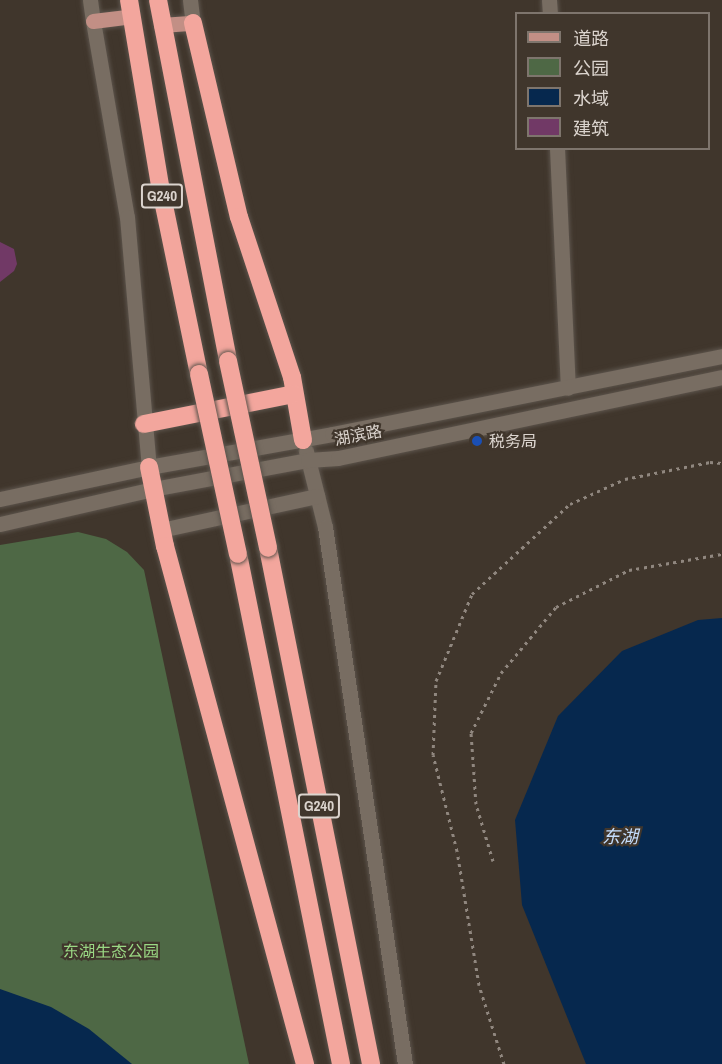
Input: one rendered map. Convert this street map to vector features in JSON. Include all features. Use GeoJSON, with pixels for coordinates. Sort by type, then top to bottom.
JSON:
{"type":"FeatureCollection","features":[{"type":"Feature","properties":{"kind":"highway","name":"G240"},"geometry":{"type":"LineString","coordinates":[[158,0],[161,25],[228,361],[268,548],[371,1064]]}},
{"type":"Feature","properties":{"kind":"highway","name":"G240"},"geometry":{"type":"LineString","coordinates":[[130,8],[160,186],[238,554],[341,1064]]}},
{"type":"Feature","properties":{"kind":"highway"},"geometry":{"type":"LineString","coordinates":[[193,23],[239,217],[292,377],[303,440]]}},
{"type":"Feature","properties":{"kind":"highway"},"geometry":{"type":"LineString","coordinates":[[144,424],[294,394]]}},
{"type":"Feature","properties":{"kind":"highway"},"geometry":{"type":"LineString","coordinates":[[149,466],[161,530],[305,1064]]}},
{"type":"Feature","properties":{"kind":"main road"},"geometry":{"type":"LineString","coordinates":[[90,0],[127,217],[149,466]]}},
{"type":"Feature","properties":{"kind":"main road"},"geometry":{"type":"LineString","coordinates":[[161,25],[193,23],[190,0]]}},
{"type":"Feature","properties":{"kind":"main road"},"geometry":{"type":"LineString","coordinates":[[93,21],[130,8]]}},
{"type":"Feature","properties":{"kind":"main road"},"geometry":{"type":"LineString","coordinates":[[557,150],[568,388]]}},
{"type":"Feature","properties":{"kind":"main road","name":"湖滨路"},"geometry":{"type":"LineString","coordinates":[[0,499],[149,466],[303,440],[722,356]]}},
{"type":"Feature","properties":{"kind":"main road","name":"湖滨路"},"geometry":{"type":"LineString","coordinates":[[0,524],[153,489],[308,460],[338,458],[722,377]]}},
{"type":"Feature","properties":{"kind":"main road"},"geometry":{"type":"LineString","coordinates":[[303,440],[326,527],[405,1064]]}},
{"type":"Feature","properties":{"kind":"main road"},"geometry":{"type":"LineString","coordinates":[[161,530],[317,496]]}},
{"type":"Feature","properties":{"kind":"path"},"geometry":{"type":"LineString","coordinates":[[504,1064],[479,985],[457,851],[433,755],[435,681],[472,594],[570,504],[625,479],[710,462],[722,463]]}},
{"type":"Feature","properties":{"kind":"path"},"geometry":{"type":"LineString","coordinates":[[493,861],[476,804],[471,733],[501,673],[556,607],[629,570],[722,554]]}},
{"type":"Feature","properties":{"kind":"green space","name":"东湖生态公园"},"geometry":{"type":"Polygon","coordinates":[[[78,532],[106,539],[127,552],[144,570],[249,1064],[0,1064],[0,545],[78,532]]]}},
{"type":"Feature","properties":{"kind":"water","name":"东湖"},"geometry":{"type":"Polygon","coordinates":[[[722,618],[722,1064],[586,1064],[522,905],[515,820],[558,716],[622,651],[698,620],[722,618]]]}},
{"type":"Feature","properties":{"kind":"water"},"geometry":{"type":"Polygon","coordinates":[[[0,989],[51,1007],[89,1029],[132,1064],[0,1064],[0,989]]]}},
{"type":"Feature","properties":{"kind":"building"},"geometry":{"type":"Polygon","coordinates":[[[0,242],[14,249],[17,264],[14,271],[0,282],[0,242]]]}},
{"type":"Feature","properties":{"kind":"place","name":"税务局"},"geometry":{"type":"Point","coordinates":[477,441]}}]}
